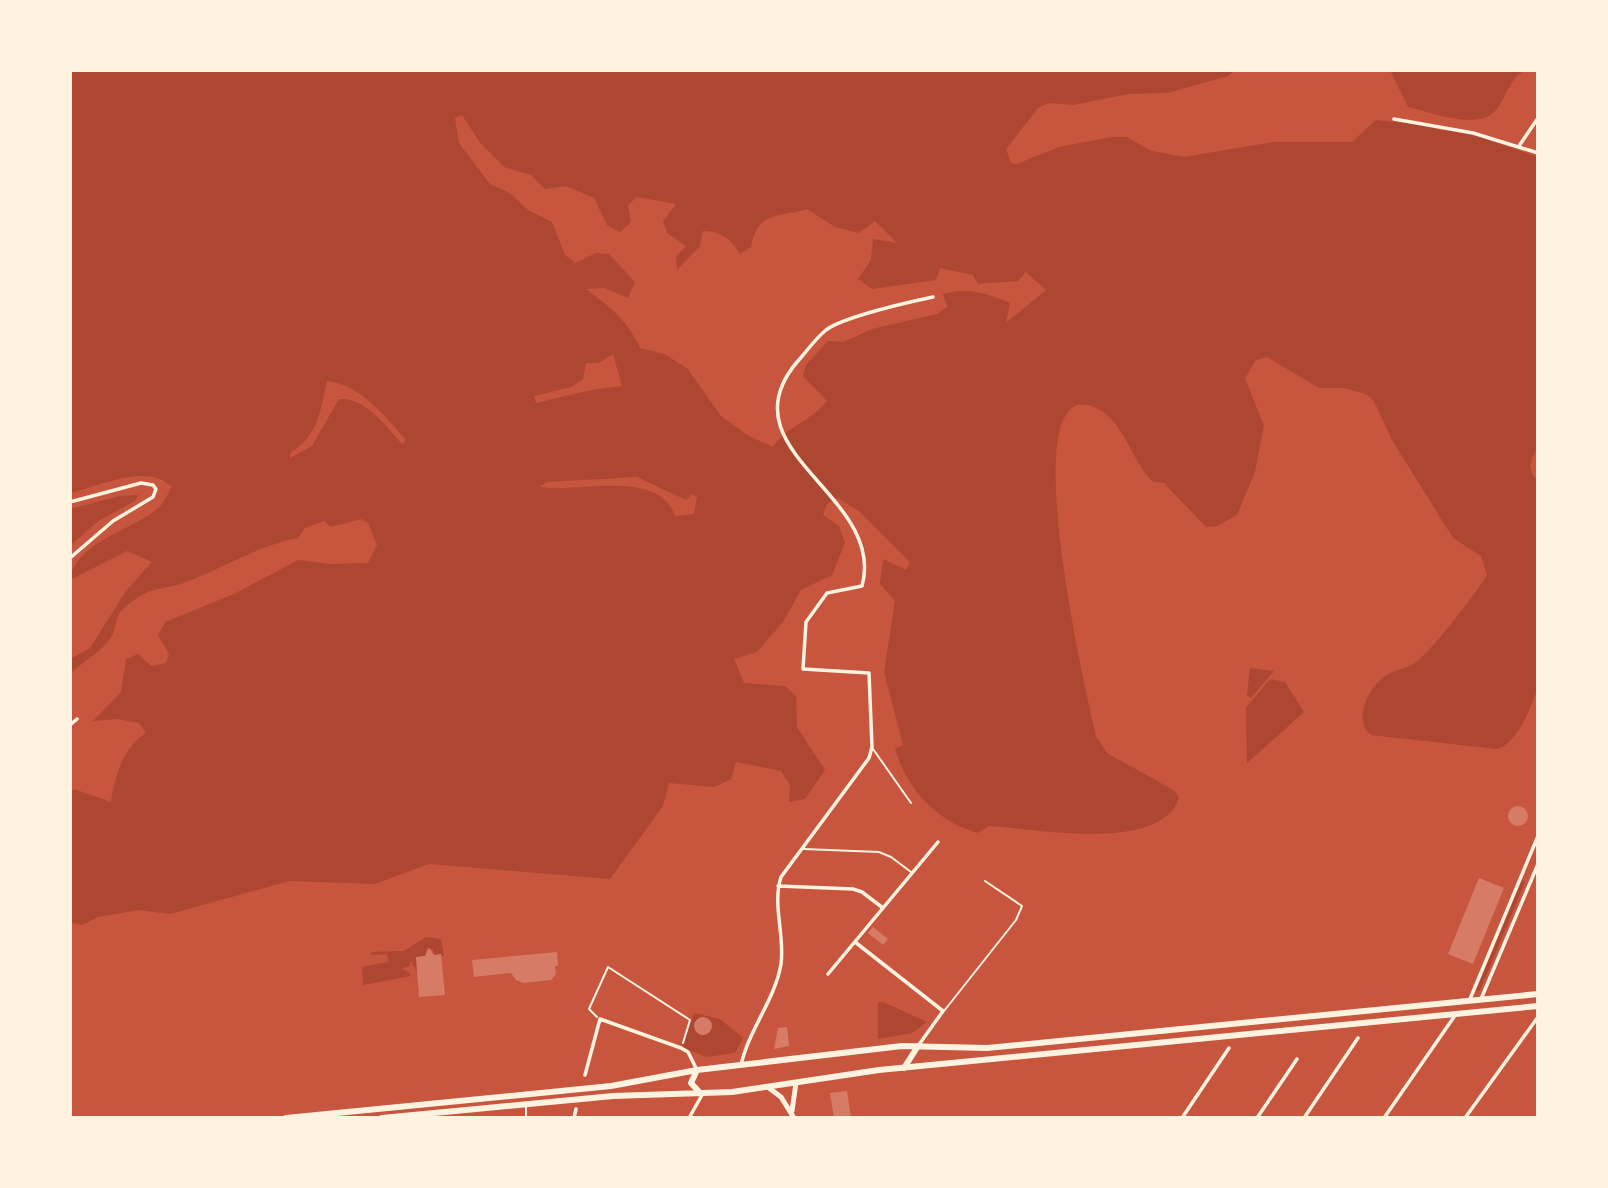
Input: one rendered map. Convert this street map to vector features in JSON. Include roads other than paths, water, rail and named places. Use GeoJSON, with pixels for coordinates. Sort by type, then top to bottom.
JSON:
{"type":"FeatureCollection","features":[{"type":"Feature","properties":{"kind":"main road"},"geometry":{"type":"LineString","coordinates":[[286,1118],[611,1086],[697,1070],[918,1046],[987,1048],[1538,994]]}},
{"type":"Feature","properties":{"kind":"main road"},"geometry":{"type":"LineString","coordinates":[[382,1118],[622,1095],[702,1095],[904,1068],[1538,1006]]}},
{"type":"Feature","properties":{"kind":"main road"},"geometry":{"type":"LineString","coordinates":[[904,1068],[918,1046]]}},
{"type":"Feature","properties":{"kind":"main road"},"geometry":{"type":"LineString","coordinates":[[697,1070],[691,1083],[702,1095]]}},
{"type":"Feature","properties":{"kind":"street"},"geometry":{"type":"LineString","coordinates":[[1519,146],[1538,118]]}},
{"type":"Feature","properties":{"kind":"street"},"geometry":{"type":"LineString","coordinates":[[1394,119],[1473,133],[1538,153]]}},
{"type":"Feature","properties":{"kind":"street"},"geometry":{"type":"LineString","coordinates":[[741,1065],[776,981],[781,961],[778,886],[801,849],[869,758],[872,747],[869,673],[803,669],[806,622],[827,593],[862,586],[863,551],[845,513],[786,441],[778,423],[778,398],[788,373],[825,331],[835,325],[933,297]]}},
{"type":"Feature","properties":{"kind":"street"},"geometry":{"type":"LineString","coordinates":[[70,502],[141,484],[153,485],[156,489],[153,497],[113,521],[70,558]]}},
{"type":"Feature","properties":{"kind":"street"},"geometry":{"type":"LineString","coordinates":[[70,725],[78,719]]}},
{"type":"Feature","properties":{"kind":"street"},"geometry":{"type":"LineString","coordinates":[[1469,1001],[1538,836]]}},
{"type":"Feature","properties":{"kind":"street"},"geometry":{"type":"LineString","coordinates":[[828,974],[938,842]]}},
{"type":"Feature","properties":{"kind":"street"},"geometry":{"type":"LineString","coordinates":[[1481,999],[1538,864]]}},
{"type":"Feature","properties":{"kind":"street"},"geometry":{"type":"LineString","coordinates":[[1523,873],[1533,876]]}},
{"type":"Feature","properties":{"kind":"street"},"geometry":{"type":"LineString","coordinates":[[778,886],[853,889],[883,908]]}},
{"type":"Feature","properties":{"kind":"street"},"geometry":{"type":"LineString","coordinates":[[855,942],[943,1012],[918,1046]]}},
{"type":"Feature","properties":{"kind":"street"},"geometry":{"type":"LineString","coordinates":[[1492,945],[1503,949]]}},
{"type":"Feature","properties":{"kind":"street"},"geometry":{"type":"LineString","coordinates":[[1384,1118],[1456,1014]]}},
{"type":"Feature","properties":{"kind":"street"},"geometry":{"type":"LineString","coordinates":[[1465,1118],[1538,1017]]}},
{"type":"Feature","properties":{"kind":"street"},"geometry":{"type":"LineString","coordinates":[[585,1075],[600,1020],[681,1048],[688,1052],[697,1070]]}},
{"type":"Feature","properties":{"kind":"street"},"geometry":{"type":"LineString","coordinates":[[1304,1118],[1359,1038]]}},
{"type":"Feature","properties":{"kind":"street"},"geometry":{"type":"LineString","coordinates":[[1182,1118],[1229,1048]]}},
{"type":"Feature","properties":{"kind":"street"},"geometry":{"type":"LineString","coordinates":[[1257,1118],[1297,1059]]}},
{"type":"Feature","properties":{"kind":"street"},"geometry":{"type":"LineString","coordinates":[[793,1116],[791,1102],[796,1083]]}},
{"type":"Feature","properties":{"kind":"street"},"geometry":{"type":"LineString","coordinates":[[769,1088],[776,1092],[793,1116]]}},
{"type":"Feature","properties":{"kind":"street"},"geometry":{"type":"LineString","coordinates":[[689,1118],[702,1095]]}},
{"type":"Feature","properties":{"kind":"street"},"geometry":{"type":"LineString","coordinates":[[574,1118],[576,1109]]}},
{"type":"Feature","properties":{"kind":"lane"},"geometry":{"type":"LineString","coordinates":[[872,747],[911,803]]}},
{"type":"Feature","properties":{"kind":"lane"},"geometry":{"type":"LineString","coordinates":[[801,849],[879,852],[891,857],[912,873]]}},
{"type":"Feature","properties":{"kind":"lane"},"geometry":{"type":"LineString","coordinates":[[943,1012],[1016,920],[1022,906],[985,881]]}},
{"type":"Feature","properties":{"kind":"lane"},"geometry":{"type":"LineString","coordinates":[[526,1104],[526,1118]]}}]}
